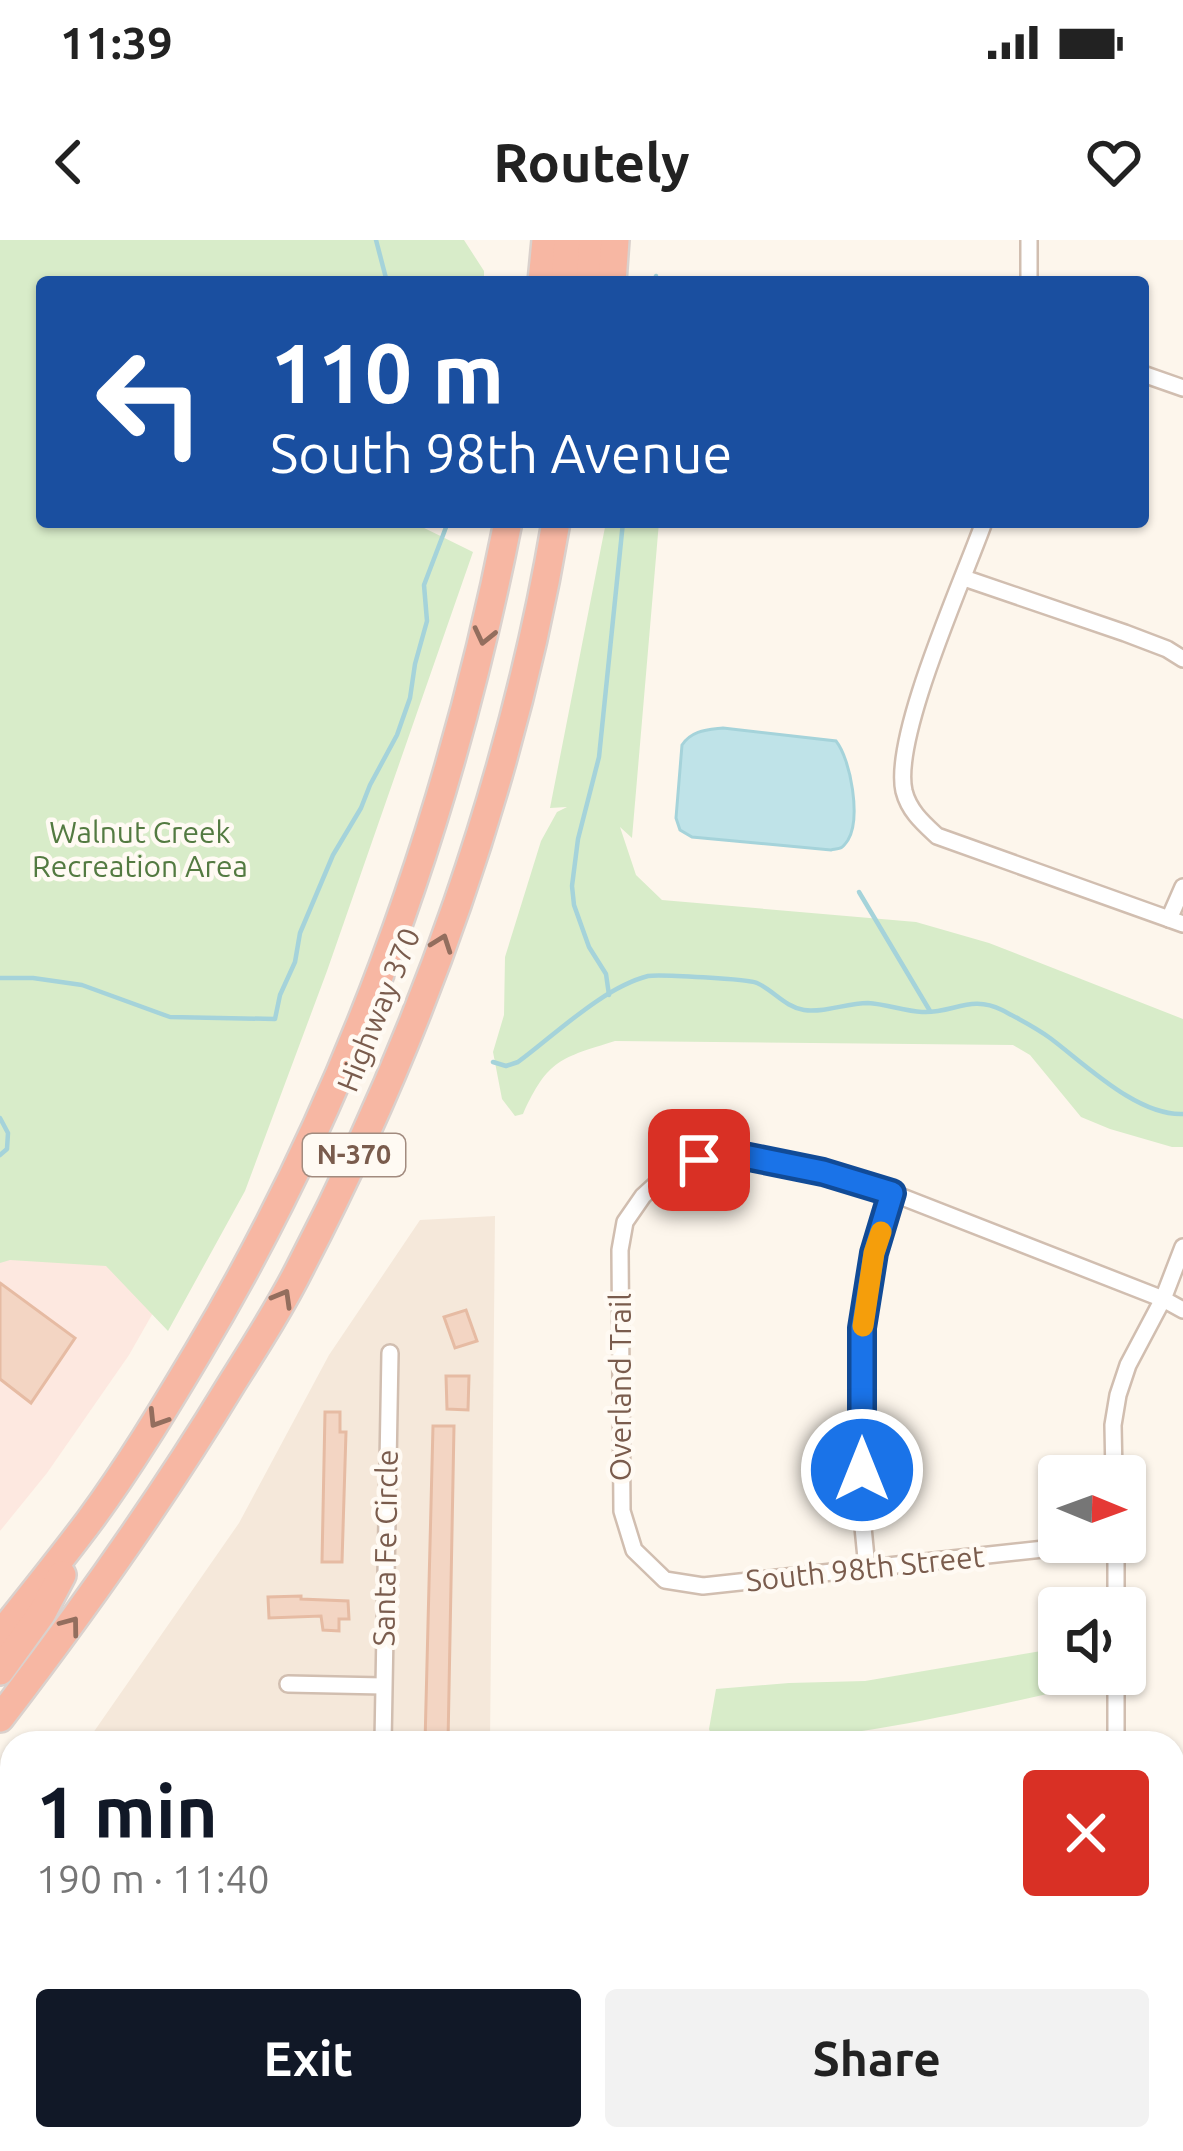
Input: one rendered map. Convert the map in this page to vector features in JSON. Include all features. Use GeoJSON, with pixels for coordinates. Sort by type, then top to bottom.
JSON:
{"type":"FeatureCollection","features":[{"type":"Feature","properties":{"kind":"highway"},"geometry":{"type":"LineString","coordinates":[[543,276],[546,240]]}},
{"type":"Feature","properties":{"kind":"highway"},"geometry":{"type":"LineString","coordinates":[[565,276],[568,240]]}},
{"type":"Feature","properties":{"kind":"highway"},"geometry":{"type":"LineString","coordinates":[[590,276],[593,240]]}},
{"type":"Feature","properties":{"kind":"highway"},"geometry":{"type":"LineString","coordinates":[[613,276],[616,240]]}},
{"type":"Feature","properties":{"kind":"highway","name":"Highway 370"},"geometry":{"type":"LineString","coordinates":[[0,1635],[91,1519],[158,1418],[262,1241],[334,1091],[385,966],[444,790],[507,528]]}},
{"type":"Feature","properties":{"kind":"highway"},"geometry":{"type":"LineString","coordinates":[[538,614],[539,528]]}},
{"type":"Feature","properties":{"kind":"highway","name":"Highway 370"},"geometry":{"type":"LineString","coordinates":[[0,1718],[86,1606],[215,1412],[301,1268],[382,1096],[446,933],[500,762],[558,528]]}},
{"type":"Feature","properties":{"kind":"highway"},"geometry":{"type":"LineString","coordinates":[[0,1671],[42,1613],[91,1519]]}},
{"type":"Feature","properties":{"kind":"street"},"geometry":{"type":"LineString","coordinates":[[1028,276],[1029,240]]}},
{"type":"Feature","properties":{"kind":"street"},"geometry":{"type":"LineString","coordinates":[[1149,376],[1183,388]]}},
{"type":"Feature","properties":{"kind":"street"},"geometry":{"type":"LineString","coordinates":[[982,528],[903,756],[905,799],[937,836],[1176,921],[1183,887]]}},
{"type":"Feature","properties":{"kind":"street"},"geometry":{"type":"LineString","coordinates":[[964,578],[1146,641],[1183,659]]}},
{"type":"Feature","properties":{"kind":"street","name":"Overland Trail"},"geometry":{"type":"LineString","coordinates":[[634,1550],[622,1511],[620,1274],[625,1222],[667,1174],[699,1160],[734,1154],[823,1172],[892,1193]]}},
{"type":"Feature","properties":{"kind":"street"},"geometry":{"type":"LineString","coordinates":[[867,1568],[862,1517],[862,1328],[874,1253],[892,1193],[1183,1310]]}},
{"type":"Feature","properties":{"kind":"street"},"geometry":{"type":"LineString","coordinates":[[1114,1455],[1113,1425],[1128,1365],[1163,1299],[1183,1247]]}},
{"type":"Feature","properties":{"kind":"street","name":"Santa Fe Circle"},"geometry":{"type":"LineString","coordinates":[[383,1731],[390,1352]]}},
{"type":"Feature","properties":{"kind":"street","name":"South 98th Street"},"geometry":{"type":"LineString","coordinates":[[634,1550],[665,1580],[703,1586],[1038,1550]]}},
{"type":"Feature","properties":{"kind":"street"},"geometry":{"type":"LineString","coordinates":[[288,1684],[383,1686]]}},
{"type":"Feature","properties":{"kind":"street"},"geometry":{"type":"LineString","coordinates":[[1116,1695],[1116,1731]]}},
{"type":"Feature","properties":{"kind":"shaded area"},"geometry":{"type":"Polygon","coordinates":[[[495,1216],[490,1731],[94,1731],[239,1523],[329,1355],[420,1220],[495,1216]]]}},
{"type":"Feature","properties":{"kind":"shaded area"},"geometry":{"type":"Polygon","coordinates":[[[202,1227],[129,1355],[47,1473],[0,1531],[0,1245],[202,1227]]]}},
{"type":"Feature","properties":{"kind":"green space","name":"Walnut Creek Recreation Area"},"geometry":{"type":"Polygon","coordinates":[[[0,240],[464,240],[484,276],[36,276],[36,528],[424,528],[473,552],[245,1191],[168,1331],[106,1266],[0,1263],[0,240]]]}},
{"type":"Feature","properties":{"kind":"green space"},"geometry":{"type":"Polygon","coordinates":[[[605,528],[658,528],[632,838],[620,827],[636,875],[662,900],[916,922],[989,943],[1183,1019],[1183,1147],[1081,1117],[1030,1055],[1013,1045],[615,1041],[558,1063],[540,1082],[523,1114],[515,1116],[502,1099],[493,1052],[504,1015],[505,957],[541,841],[557,812],[567,807],[550,808],[605,528]]]}},
{"type":"Feature","properties":{"kind":"green space"},"geometry":{"type":"Polygon","coordinates":[[[1038,1652],[1038,1695],[1042,1695],[858,1731],[710,1731],[716,1689],[865,1681],[1038,1652]]]}},
{"type":"Feature","properties":{"kind":"water"},"geometry":{"type":"Polygon","coordinates":[[[723,728],[836,741],[846,761],[854,804],[852,830],[844,845],[831,850],[692,837],[680,830],[676,818],[682,745],[695,734],[723,728]]]}},
{"type":"Feature","properties":{"kind":"building"},"geometry":{"type":"Polygon","coordinates":[[[0,1283],[75,1338],[31,1403],[0,1379],[0,1283]]]}},
{"type":"Feature","properties":{"kind":"building"},"geometry":{"type":"Polygon","coordinates":[[[466,1310],[477,1341],[455,1348],[444,1317],[466,1310]]]}},
{"type":"Feature","properties":{"kind":"building"},"geometry":{"type":"Polygon","coordinates":[[[446,1376],[469,1376],[468,1410],[447,1409],[446,1376]]]}},
{"type":"Feature","properties":{"kind":"building"},"geometry":{"type":"Polygon","coordinates":[[[325,1412],[340,1412],[340,1432],[346,1432],[342,1562],[322,1562],[325,1412]]]}},
{"type":"Feature","properties":{"kind":"building"},"geometry":{"type":"Polygon","coordinates":[[[433,1426],[454,1426],[448,1731],[425,1731],[433,1426]]]}},
{"type":"Feature","properties":{"kind":"building"},"geometry":{"type":"Polygon","coordinates":[[[268,1597],[348,1601],[349,1619],[339,1619],[339,1631],[323,1630],[321,1616],[269,1618],[268,1597]]]}},
{"type":"Feature","properties":{"kind":"waterway"},"geometry":{"type":"LineString","coordinates":[[376,240],[385,276]]}},
{"type":"Feature","properties":{"kind":"waterway"},"geometry":{"type":"LineString","coordinates":[[0,978],[82,985],[170,1017],[275,1019],[300,933],[333,855],[397,735],[410,698],[427,621],[424,585],[446,528]]}},
{"type":"Feature","properties":{"kind":"waterway"},"geometry":{"type":"LineString","coordinates":[[609,995],[606,974],[589,947],[574,905],[572,886],[578,839],[599,757],[622,528]]}},
{"type":"Feature","properties":{"kind":"waterway"},"geometry":{"type":"LineString","coordinates":[[859,892],[930,1011]]}},
{"type":"Feature","properties":{"kind":"waterway"},"geometry":{"type":"LineString","coordinates":[[493,1062],[506,1066],[518,1062],[596,1001],[631,982],[648,976],[722,978],[757,983],[804,1010],[868,1003],[922,1012],[971,1004],[991,1006],[1044,1034],[1130,1098],[1183,1114]]}},
{"type":"Feature","properties":{"kind":"waterway"},"geometry":{"type":"LineString","coordinates":[[0,1118],[8,1133],[7,1149],[0,1155]]}},
{"type":"Feature","properties":{"kind":"slow traffic"},"geometry":{"type":"LineString","coordinates":[[863,1326],[881,1232]]}},
{"type":"Feature","properties":{"kind":"route"},"geometry":{"type":"LineString","coordinates":[[699,1160],[734,1154],[823,1172],[892,1193],[874,1253],[862,1328],[862,1470]]}}]}
